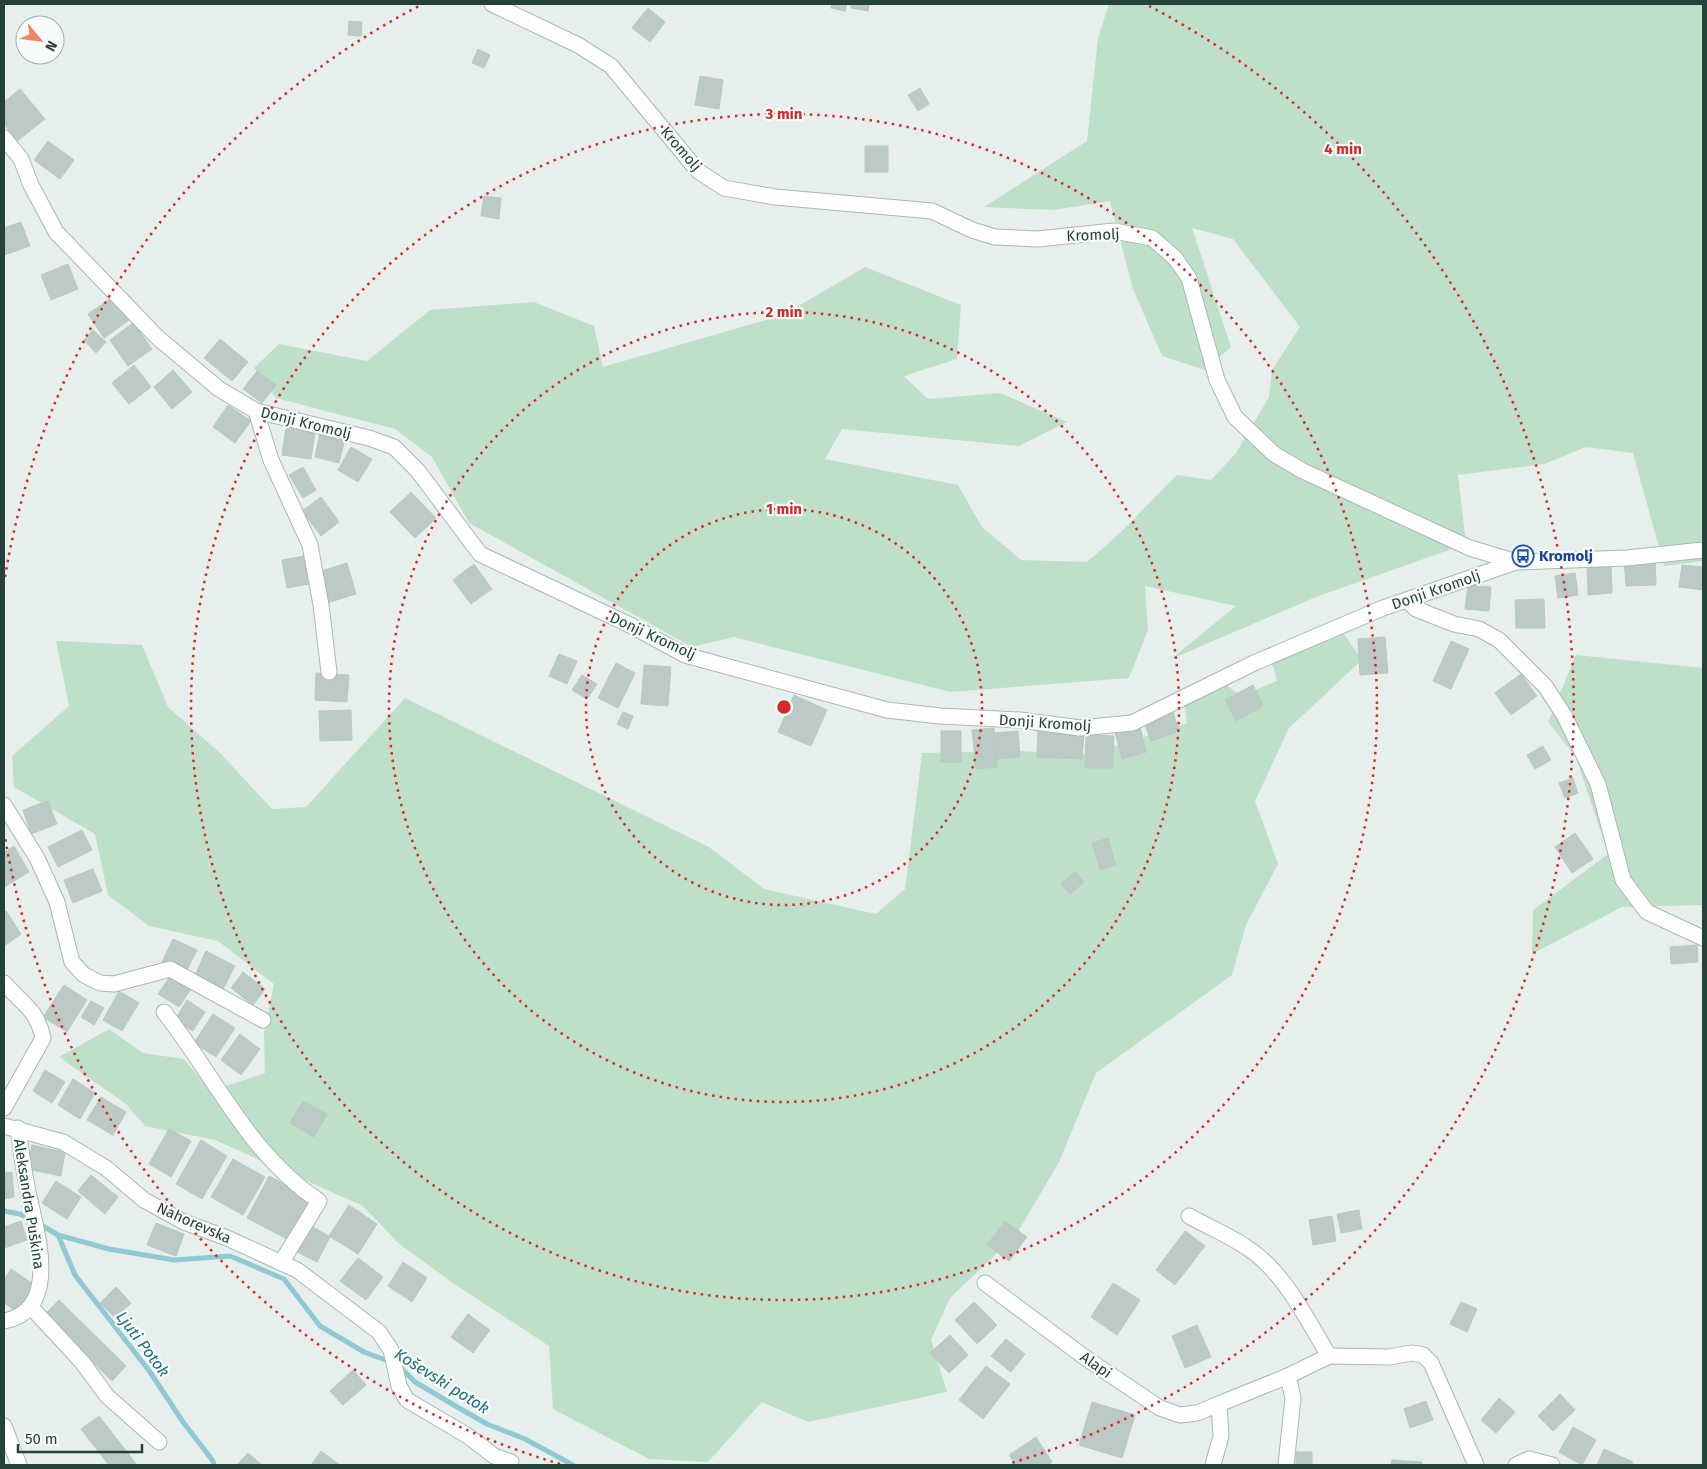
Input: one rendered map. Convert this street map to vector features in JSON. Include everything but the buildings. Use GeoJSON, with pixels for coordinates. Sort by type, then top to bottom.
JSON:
{"type":"FeatureCollection","features":[{"type":"Feature","properties":{"kind":"street","name":"Kromolj"},"geometry":{"type":"LineString","coordinates":[[492,4],[578,45],[611,66],[698,171],[724,188],[775,197],[932,211],[972,230],[995,237],[1038,239],[1114,231],[1152,238],[1175,258],[1189,278],[1217,380],[1235,417],[1274,454],[1304,471],[1470,548],[1516,562],[1627,558],[1703,550]]}},
{"type":"Feature","properties":{"kind":"street","name":"Donji Kromolj"},"geometry":{"type":"LineString","coordinates":[[4,138],[21,159],[31,185],[56,232],[157,337],[218,389],[256,411],[369,438],[394,448],[418,471],[480,554],[630,626],[685,655],[887,710],[940,716],[1020,720],[1080,728],[1132,723],[1254,663],[1407,600],[1516,562]]}},
{"type":"Feature","properties":{"kind":"street"},"geometry":{"type":"LineString","coordinates":[[256,411],[271,460],[310,545],[321,605],[329,672]]}},
{"type":"Feature","properties":{"kind":"street"},"geometry":{"type":"LineString","coordinates":[[1407,600],[1416,609],[1454,624],[1479,629],[1499,640],[1545,686],[1564,715],[1598,784],[1623,880],[1647,912],[1703,938]]}},
{"type":"Feature","properties":{"kind":"street"},"geometry":{"type":"LineString","coordinates":[[4,805],[37,858],[58,902],[72,962],[84,975],[100,983],[114,984],[170,969],[263,1020]]}},
{"type":"Feature","properties":{"kind":"street"},"geometry":{"type":"LineString","coordinates":[[4,983],[30,1008],[40,1022],[43,1038],[4,1108]]}},
{"type":"Feature","properties":{"kind":"street"},"geometry":{"type":"LineString","coordinates":[[164,1012],[252,1137],[274,1164],[302,1190],[319,1201],[281,1263]]}},
{"type":"Feature","properties":{"kind":"street","name":"Nahorevska"},"geometry":{"type":"LineString","coordinates":[[11,1127],[64,1142],[106,1168],[144,1200],[184,1222],[227,1238],[298,1270],[380,1332],[391,1350],[398,1386],[407,1400],[468,1436],[482,1449]]}},
{"type":"Feature","properties":{"kind":"street","name":"Aleksandra Puškina"},"geometry":{"type":"LineString","coordinates":[[11,1127],[38,1242],[40,1281],[31,1307]]}},
{"type":"Feature","properties":{"kind":"street"},"geometry":{"type":"LineString","coordinates":[[1189,1216],[1246,1246],[1262,1259],[1287,1289],[1329,1356]]}},
{"type":"Feature","properties":{"kind":"street","name":"Alapi"},"geometry":{"type":"LineString","coordinates":[[985,1284],[1087,1359],[1160,1408],[1180,1415],[1197,1413],[1288,1376],[1329,1356],[1389,1357],[1412,1353],[1423,1355],[1431,1363],[1476,1465]]}},
{"type":"Feature","properties":{"kind":"street"},"geometry":{"type":"LineString","coordinates":[[4,1321],[16,1318],[31,1307],[82,1362],[107,1396],[159,1442]]}},
{"type":"Feature","properties":{"kind":"street"},"geometry":{"type":"LineString","coordinates":[[1286,1465],[1293,1398],[1288,1376]]}},
{"type":"Feature","properties":{"kind":"street"},"geometry":{"type":"LineString","coordinates":[[1213,1465],[1221,1436],[1219,1404]]}},
{"type":"Feature","properties":{"kind":"street"},"geometry":{"type":"LineString","coordinates":[[4,1426],[19,1465]]}},
{"type":"Feature","properties":{"kind":"street"},"geometry":{"type":"LineString","coordinates":[[482,1449],[515,1464]]}},
{"type":"Feature","properties":{"kind":"street"},"geometry":{"type":"LineString","coordinates":[[482,1449],[483,1465]]}},
{"type":"Feature","properties":{"kind":"street"},"geometry":{"type":"LineString","coordinates":[[1516,1465],[1529,1459],[1552,1465]]}},
{"type":"Feature","properties":{"kind":"street"},"geometry":{"type":"LineString","coordinates":[[493,1465],[515,1464]]}},
{"type":"Feature","properties":{"kind":"green space"},"geometry":{"type":"Polygon","coordinates":[[[1109,4],[1703,4],[1703,561],[1664,566],[1633,453],[1586,447],[1544,464],[1458,475],[1466,544],[1316,597],[1171,659],[1236,606],[1145,586],[1148,630],[1129,678],[950,692],[734,637],[692,647],[469,523],[432,457],[395,429],[276,398],[254,368],[279,344],[367,361],[430,310],[534,302],[594,326],[603,367],[783,315],[865,267],[961,305],[957,359],[904,376],[928,399],[1000,393],[1067,422],[1019,446],[842,429],[825,459],[958,485],[982,527],[1021,560],[1087,562],[1120,533],[1177,475],[1211,480],[1236,453],[1269,397],[1272,370],[1300,327],[1233,239],[1192,228],[1231,347],[1205,370],[1162,356],[1133,289],[1110,201],[1053,210],[984,207],[1087,141],[1098,38],[1109,4]]]}},
{"type":"Feature","properties":{"kind":"green space"},"geometry":{"type":"Polygon","coordinates":[[[1337,624],[1362,660],[1289,728],[1255,801],[1278,864],[1246,925],[1232,975],[1096,1073],[1059,1162],[1016,1235],[950,1298],[931,1340],[947,1392],[808,1422],[762,1402],[708,1462],[649,1459],[553,1409],[549,1346],[453,1283],[398,1243],[363,1206],[215,1140],[145,1126],[126,1104],[59,1057],[109,1029],[143,1053],[184,1059],[211,1091],[265,1073],[264,1033],[274,984],[218,941],[149,926],[108,895],[95,834],[14,787],[12,756],[69,706],[56,641],[142,645],[168,707],[220,753],[272,809],[306,807],[405,698],[709,847],[764,889],[876,914],[905,889],[922,753],[1014,751],[1090,754],[1187,723],[1183,689],[1215,677],[1241,696],[1277,681],[1270,654],[1337,624]]]}},
{"type":"Feature","properties":{"kind":"green space"},"geometry":{"type":"Polygon","coordinates":[[[1576,655],[1703,668],[1703,905],[1622,907],[1532,954],[1533,910],[1608,854],[1576,757],[1548,722],[1576,655]]]}},
{"type":"Feature","properties":{"kind":"waterway","name":"Koševski potok"},"geometry":{"type":"LineString","coordinates":[[4,1211],[20,1214],[30,1219]]}},
{"type":"Feature","properties":{"kind":"waterway","name":"Koševski potok"},"geometry":{"type":"LineString","coordinates":[[38,1223],[58,1235],[109,1249],[174,1260],[230,1256],[284,1279],[320,1326],[364,1352],[391,1362]]}},
{"type":"Feature","properties":{"kind":"waterway","name":"Ljuti Potok"},"geometry":{"type":"LineString","coordinates":[[58,1235],[75,1275],[150,1372],[214,1465]]}},
{"type":"Feature","properties":{"kind":"waterway","name":"Koševski potok"},"geometry":{"type":"LineString","coordinates":[[399,1366],[415,1382],[464,1411],[487,1424],[525,1439],[573,1465]]}},
{"type":"Feature","properties":{"kind":"place","name":"Kromolj"},"geometry":{"type":"Point","coordinates":[1523,556]}}]}
